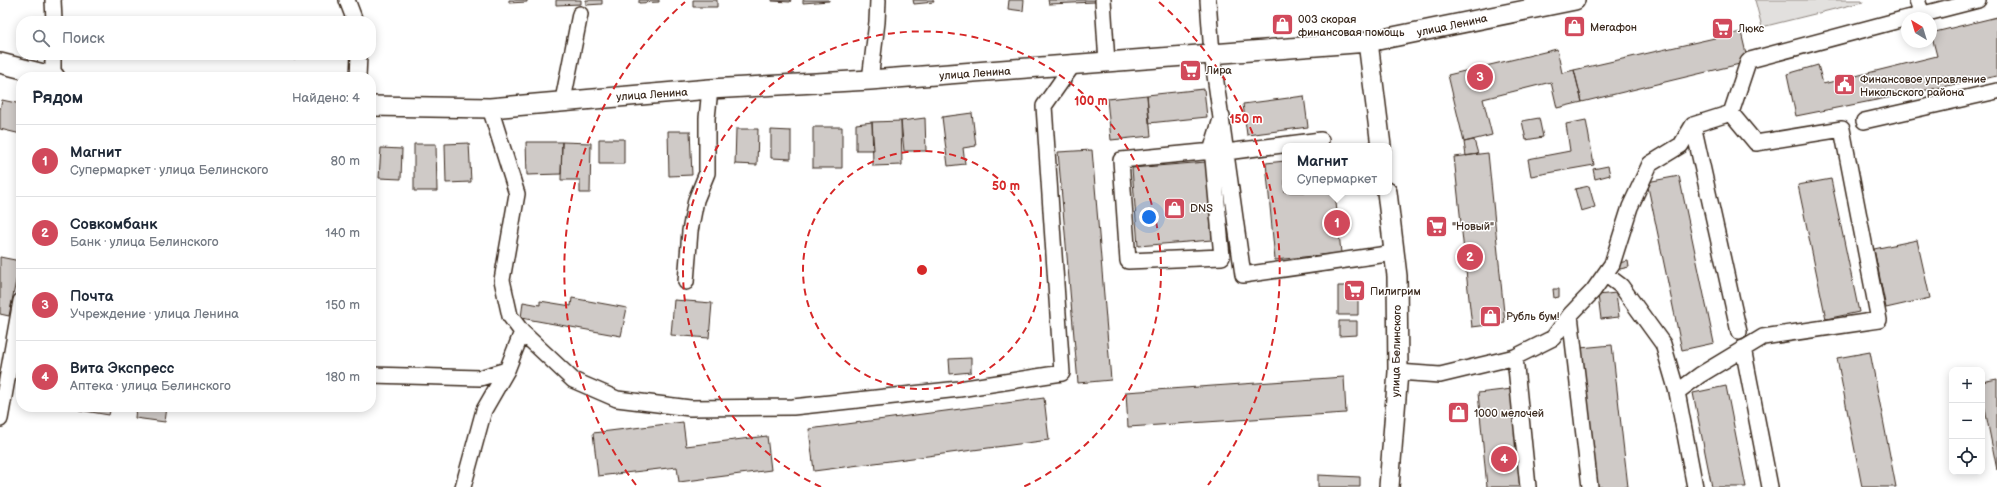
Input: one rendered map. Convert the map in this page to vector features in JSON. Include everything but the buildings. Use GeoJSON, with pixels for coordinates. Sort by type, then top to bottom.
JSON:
{"type":"FeatureCollection","features":[{"type":"Feature","properties":{"kind":"main road","name":"улица Ленина"},"geometry":{"type":"LineString","coordinates":[[376,106],[490,108],[563,100],[1072,66],[1368,42],[1575,0]]}},
{"type":"Feature","properties":{"kind":"main road"},"geometry":{"type":"LineString","coordinates":[[1368,42],[1381,143]]}},
{"type":"Feature","properties":{"kind":"main road"},"geometry":{"type":"LineString","coordinates":[[0,63],[35,72]]}},
{"type":"Feature","properties":{"kind":"main road","name":"улица Белинского"},"geometry":{"type":"LineString","coordinates":[[1387,195],[1396,276],[1398,372],[1389,487]]}},
{"type":"Feature","properties":{"kind":"street"},"geometry":{"type":"LineString","coordinates":[[53,0],[54,16]]}},
{"type":"Feature","properties":{"kind":"street"},"geometry":{"type":"LineString","coordinates":[[347,0],[353,16]]}},
{"type":"Feature","properties":{"kind":"street"},"geometry":{"type":"LineString","coordinates":[[870,80],[878,0]]}},
{"type":"Feature","properties":{"kind":"street"},"geometry":{"type":"LineString","coordinates":[[1103,0],[1107,63]]}},
{"type":"Feature","properties":{"kind":"street"},"geometry":{"type":"LineString","coordinates":[[1208,0],[1212,54],[1222,116],[1220,152],[1222,257],[1128,261],[1121,160],[1220,152],[1282,145]]}},
{"type":"Feature","properties":{"kind":"street"},"geometry":{"type":"LineString","coordinates":[[1913,12],[1917,0]]}},
{"type":"Feature","properties":{"kind":"street"},"geometry":{"type":"LineString","coordinates":[[1931,12],[1978,0]]}},
{"type":"Feature","properties":{"kind":"street"},"geometry":{"type":"LineString","coordinates":[[563,100],[580,14]]}},
{"type":"Feature","properties":{"kind":"street"},"geometry":{"type":"LineString","coordinates":[[1731,113],[1748,62],[1750,60],[1901,20]]}},
{"type":"Feature","properties":{"kind":"street"},"geometry":{"type":"LineString","coordinates":[[54,60],[54,72]]}},
{"type":"Feature","properties":{"kind":"street"},"geometry":{"type":"LineString","coordinates":[[358,60],[358,72]]}},
{"type":"Feature","properties":{"kind":"street"},"geometry":{"type":"LineString","coordinates":[[490,108],[517,194],[502,280],[510,316],[522,332],[573,380],[618,399],[690,408],[793,407],[959,389],[1062,373],[1044,106],[1072,66]]}},
{"type":"Feature","properties":{"kind":"street"},"geometry":{"type":"LineString","coordinates":[[686,282],[690,230],[696,200],[707,173],[707,118],[710,89]]}},
{"type":"Feature","properties":{"kind":"street"},"geometry":{"type":"LineString","coordinates":[[1864,121],[1997,91]]}},
{"type":"Feature","properties":{"kind":"street"},"geometry":{"type":"LineString","coordinates":[[1398,372],[1440,375],[1515,357],[1554,338],[1570,315],[1593,292],[1612,264],[1630,207],[1650,164],[1681,145],[1693,125],[1731,113]]}},
{"type":"Feature","properties":{"kind":"street"},"geometry":{"type":"LineString","coordinates":[[1677,392],[1743,348],[1763,337],[1879,320],[1842,129],[1756,143],[1731,113]]}},
{"type":"Feature","properties":{"kind":"street"},"geometry":{"type":"LineString","coordinates":[[1693,125],[1739,332]]}},
{"type":"Feature","properties":{"kind":"street"},"geometry":{"type":"LineString","coordinates":[[1296,143],[1321,140]]}},
{"type":"Feature","properties":{"kind":"street"},"geometry":{"type":"LineString","coordinates":[[1220,152],[1243,275],[1394,253]]}},
{"type":"Feature","properties":{"kind":"street"},"geometry":{"type":"LineString","coordinates":[[1605,274],[1621,286],[1663,344],[1677,392],[1695,487]]}},
{"type":"Feature","properties":{"kind":"street"},"geometry":{"type":"LineString","coordinates":[[1570,315],[1590,487]]}},
{"type":"Feature","properties":{"kind":"street"},"geometry":{"type":"LineString","coordinates":[[463,487],[484,410],[507,370],[522,332]]}},
{"type":"Feature","properties":{"kind":"street"},"geometry":{"type":"LineString","coordinates":[[0,337],[16,333]]}},
{"type":"Feature","properties":{"kind":"street"},"geometry":{"type":"LineString","coordinates":[[0,419],[16,342]]}},
{"type":"Feature","properties":{"kind":"street"},"geometry":{"type":"LineString","coordinates":[[1743,348],[1770,487]]}},
{"type":"Feature","properties":{"kind":"street"},"geometry":{"type":"LineString","coordinates":[[1515,357],[1528,487]]}},
{"type":"Feature","properties":{"kind":"street"},"geometry":{"type":"LineString","coordinates":[[376,375],[480,378],[507,370]]}},
{"type":"Feature","properties":{"kind":"shaded area"},"geometry":{"type":"Polygon","coordinates":[[[1755,0],[1862,0],[1863,2],[1762,27],[1755,0]]]}},
{"type":"Feature","properties":{"kind":"place","name":"003 скорая финансовая помощь"},"geometry":{"type":"Point","coordinates":[1283,25]}},
{"type":"Feature","properties":{"kind":"place","name":"Мегафон"},"geometry":{"type":"Point","coordinates":[1574,27]}},
{"type":"Feature","properties":{"kind":"place","name":"Люкс"},"geometry":{"type":"Point","coordinates":[1723,28]}},
{"type":"Feature","properties":{"kind":"place","name":"Лира"},"geometry":{"type":"Point","coordinates":[1191,70]}},
{"type":"Feature","properties":{"kind":"place","name":"Почта"},"geometry":{"type":"Point","coordinates":[1480,77]}},
{"type":"Feature","properties":{"kind":"place","name":"Финансовое управление Никольского района"},"geometry":{"type":"Point","coordinates":[1844,85]}},
{"type":"Feature","properties":{"kind":"place","name":"DNS"},"geometry":{"type":"Point","coordinates":[1175,208]}},
{"type":"Feature","properties":{"kind":"place","name":"Магнит"},"geometry":{"type":"Point","coordinates":[1337,223]}},
{"type":"Feature","properties":{"kind":"place","name":"\"Новый\""},"geometry":{"type":"Point","coordinates":[1436,226]}},
{"type":"Feature","properties":{"kind":"place","name":"Совкомбанк"},"geometry":{"type":"Point","coordinates":[1470,257]}},
{"type":"Feature","properties":{"kind":"place","name":"Пилигрим"},"geometry":{"type":"Point","coordinates":[1354,291]}},
{"type":"Feature","properties":{"kind":"place","name":"Рубль бум!"},"geometry":{"type":"Point","coordinates":[1491,316]}},
{"type":"Feature","properties":{"kind":"place","name":"1000 мелочей"},"geometry":{"type":"Point","coordinates":[1459,413]}},
{"type":"Feature","properties":{"kind":"place","name":"Вита Экспресс"},"geometry":{"type":"Point","coordinates":[1504,459]}}]}
